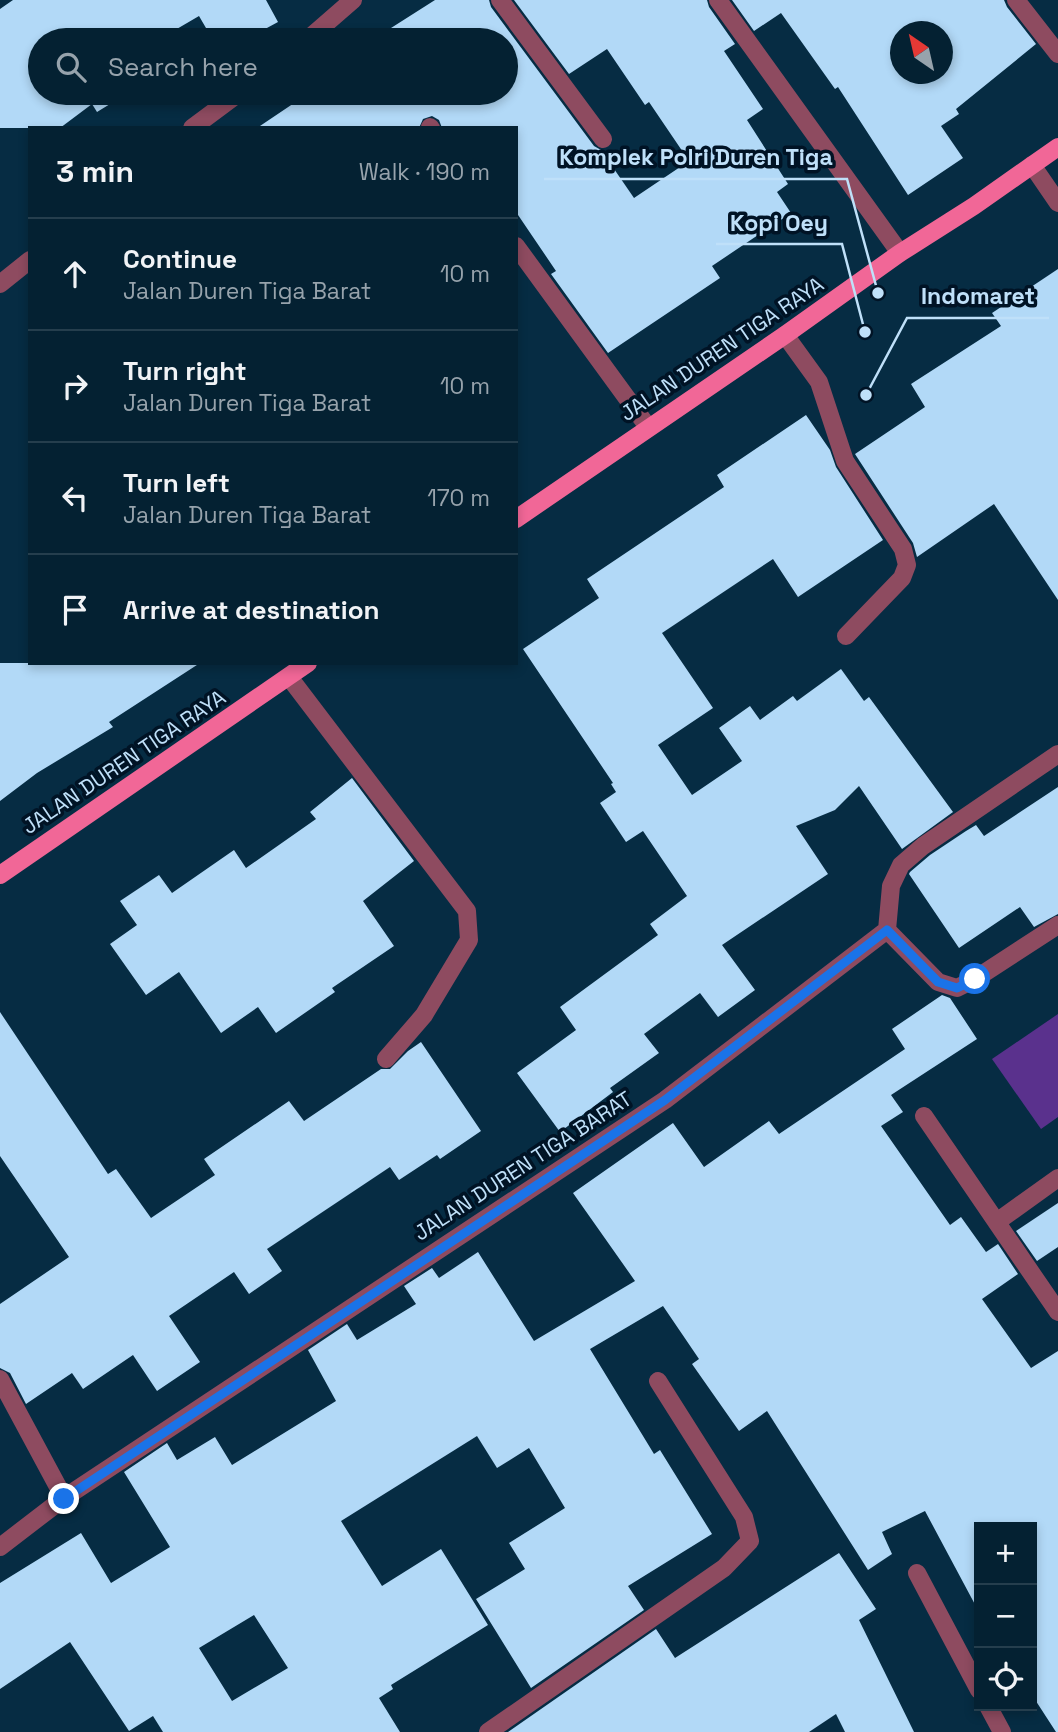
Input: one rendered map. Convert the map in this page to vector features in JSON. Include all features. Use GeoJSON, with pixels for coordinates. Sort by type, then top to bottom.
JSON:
{"type":"FeatureCollection","features":[{"type":"Feature","properties":{"kind":"main road","name":"JALAN DUREN TIGA RAYA"},"geometry":{"type":"LineString","coordinates":[[518,518],[1058,147]]}},
{"type":"Feature","properties":{"kind":"main road","name":"JALAN DUREN TIGA RAYA"},"geometry":{"type":"LineString","coordinates":[[0,875],[305,665]]}},
{"type":"Feature","properties":{"kind":"street"},"geometry":{"type":"LineString","coordinates":[[321,28],[353,0]]}},
{"type":"Feature","properties":{"kind":"street"},"geometry":{"type":"LineString","coordinates":[[500,0],[603,139]]}},
{"type":"Feature","properties":{"kind":"street"},"geometry":{"type":"LineString","coordinates":[[718,0],[900,253]]}},
{"type":"Feature","properties":{"kind":"street"},"geometry":{"type":"LineString","coordinates":[[1016,0],[1058,54]]}},
{"type":"Feature","properties":{"kind":"street"},"geometry":{"type":"LineString","coordinates":[[195,126],[223,105]]}},
{"type":"Feature","properties":{"kind":"street"},"geometry":{"type":"LineString","coordinates":[[1032,165],[1058,203]]}},
{"type":"Feature","properties":{"kind":"street"},"geometry":{"type":"LineString","coordinates":[[518,249],[648,427]]}},
{"type":"Feature","properties":{"kind":"street"},"geometry":{"type":"LineString","coordinates":[[0,285],[28,262]]}},
{"type":"Feature","properties":{"kind":"street"},"geometry":{"type":"LineString","coordinates":[[785,335],[819,382],[845,461],[903,549],[907,565],[902,578],[846,636]]}},
{"type":"Feature","properties":{"kind":"street"},"geometry":{"type":"LineString","coordinates":[[289,677],[467,911],[469,940],[424,1015],[386,1059]]}},
{"type":"Feature","properties":{"kind":"street"},"geometry":{"type":"LineString","coordinates":[[1058,754],[923,846],[901,865],[891,886],[887,930],[938,982],[957,988],[1058,925]]}},
{"type":"Feature","properties":{"kind":"street","name":"JALAN DUREN TIGA BARAT"},"geometry":{"type":"LineString","coordinates":[[0,1547],[64,1499],[665,1100],[887,930]]}},
{"type":"Feature","properties":{"kind":"street"},"geometry":{"type":"LineString","coordinates":[[924,1116],[1058,1312]]}},
{"type":"Feature","properties":{"kind":"street"},"geometry":{"type":"LineString","coordinates":[[998,1221],[1058,1178]]}},
{"type":"Feature","properties":{"kind":"street"},"geometry":{"type":"LineString","coordinates":[[0,1379],[64,1499]]}},
{"type":"Feature","properties":{"kind":"street"},"geometry":{"type":"LineString","coordinates":[[501,1729],[724,1569],[750,1541],[744,1517],[658,1381]]}},
{"type":"Feature","properties":{"kind":"street"},"geometry":{"type":"LineString","coordinates":[[917,1573],[974,1681]]}},
{"type":"Feature","properties":{"kind":"street"},"geometry":{"type":"LineString","coordinates":[[991,1711],[1002,1732]]}},
{"type":"Feature","properties":{"kind":"shaded area"},"geometry":{"type":"Polygon","coordinates":[[[1058,1014],[1058,1117],[1041,1129],[992,1059],[1058,1014]]]}},
{"type":"Feature","properties":{"kind":"building"},"geometry":{"type":"Polygon","coordinates":[[[13,0],[266,0],[278,22],[267,28],[206,28],[199,16],[178,28],[28,28],[28,105],[91,105],[63,126],[0,128],[0,9],[13,0]]]}},
{"type":"Feature","properties":{"kind":"building"},"geometry":{"type":"Polygon","coordinates":[[[435,0],[489,0],[507,28],[391,28],[435,0]]]}},
{"type":"Feature","properties":{"kind":"building"},"geometry":{"type":"Polygon","coordinates":[[[514,0],[707,0],[735,44],[724,51],[763,109],[747,120],[788,184],[777,192],[791,213],[712,266],[720,278],[608,353],[551,274],[556,271],[518,215],[518,126],[441,126],[439,120],[432,116],[423,119],[420,126],[260,126],[291,105],[518,105],[518,43],[594,146],[601,150],[634,198],[689,161],[649,102],[645,105],[607,49],[569,74],[514,0]]]}},
{"type":"Feature","properties":{"kind":"building"},"geometry":{"type":"Polygon","coordinates":[[[732,0],[1004,0],[1036,44],[956,109],[959,114],[941,126],[963,158],[908,195],[838,87],[835,89],[781,13],[754,31],[732,0]]]}},
{"type":"Feature","properties":{"kind":"building"},"geometry":{"type":"Polygon","coordinates":[[[93,105],[108,105],[97,112],[93,105]]]}},
{"type":"Feature","properties":{"kind":"building"},"geometry":{"type":"Polygon","coordinates":[[[1058,269],[1058,600],[994,504],[917,557],[913,543],[855,454],[925,407],[911,384],[1001,326],[992,313],[1058,269]]]}},
{"type":"Feature","properties":{"kind":"building"},"geometry":{"type":"Polygon","coordinates":[[[806,415],[883,540],[798,597],[773,559],[662,633],[713,708],[658,745],[692,795],[742,761],[719,728],[750,706],[760,720],[793,696],[797,701],[841,669],[864,701],[869,697],[953,812],[902,849],[859,786],[835,810],[796,826],[828,874],[722,945],[755,990],[718,1017],[700,993],[644,1034],[659,1053],[610,1088],[613,1092],[560,1132],[517,1073],[576,1030],[560,1007],[658,935],[650,924],[687,896],[643,831],[626,842],[600,803],[616,792],[611,784],[613,783],[523,649],[599,598],[587,579],[724,487],[717,475],[806,415]]]}},
{"type":"Feature","properties":{"kind":"building"},"geometry":{"type":"Polygon","coordinates":[[[0,663],[197,665],[109,722],[113,727],[37,773],[0,801],[0,663]]]}},
{"type":"Feature","properties":{"kind":"building"},"geometry":{"type":"Polygon","coordinates":[[[352,778],[414,861],[363,901],[394,946],[332,988],[335,992],[276,1033],[258,1007],[221,1033],[179,972],[146,995],[110,944],[137,925],[120,901],[159,875],[172,893],[234,850],[246,868],[316,819],[310,812],[352,778]]]}},
{"type":"Feature","properties":{"kind":"building"},"geometry":{"type":"Polygon","coordinates":[[[1058,787],[1058,914],[1034,927],[1020,907],[959,948],[910,872],[930,855],[976,825],[984,836],[1058,787]]]}},
{"type":"Feature","properties":{"kind":"building"},"geometry":{"type":"Polygon","coordinates":[[[942,995],[950,998],[977,1039],[891,1095],[903,1112],[881,1126],[950,1225],[961,1217],[986,1252],[998,1244],[1018,1274],[982,1299],[1031,1368],[1058,1351],[1058,1732],[1037,1703],[1037,1522],[974,1522],[974,1603],[925,1511],[882,1532],[892,1554],[868,1570],[767,1411],[739,1431],[692,1364],[699,1359],[663,1306],[590,1349],[654,1454],[660,1450],[712,1534],[628,1586],[644,1610],[531,1688],[476,1599],[525,1569],[509,1543],[565,1508],[529,1448],[497,1468],[477,1436],[341,1521],[382,1586],[441,1549],[488,1625],[391,1685],[393,1689],[379,1698],[400,1732],[163,1732],[153,1716],[129,1731],[70,1642],[0,1689],[0,1583],[81,1533],[111,1583],[170,1547],[124,1472],[167,1443],[177,1460],[215,1437],[232,1465],[336,1401],[308,1350],[347,1324],[357,1340],[416,1304],[404,1286],[432,1268],[439,1278],[478,1252],[534,1341],[635,1281],[573,1193],[673,1123],[704,1167],[769,1121],[779,1134],[905,1049],[892,1029],[942,995]],[[254,1615],[199,1648],[232,1701],[288,1668],[254,1615]]]}},
{"type":"Feature","properties":{"kind":"building"},"geometry":{"type":"Polygon","coordinates":[[[0,1012],[108,1174],[116,1169],[151,1218],[215,1175],[204,1159],[289,1101],[304,1121],[381,1069],[390,1069],[421,1042],[481,1131],[440,1159],[437,1155],[399,1180],[390,1167],[267,1249],[282,1271],[249,1294],[234,1272],[169,1316],[200,1362],[157,1391],[133,1355],[83,1389],[72,1373],[26,1404],[10,1373],[0,1368],[0,1304],[69,1257],[0,1156],[0,1012]]]}},
{"type":"Feature","properties":{"kind":"building"},"geometry":{"type":"Polygon","coordinates":[[[1058,1203],[1058,1247],[1037,1261],[1016,1231],[1058,1203]]]}},
{"type":"Feature","properties":{"kind":"building"},"geometry":{"type":"Polygon","coordinates":[[[839,1553],[876,1609],[859,1620],[914,1732],[845,1732],[836,1714],[809,1732],[508,1732],[656,1629],[675,1658],[839,1553]]]}},
{"type":"Feature","properties":{"kind":"place","name":"Komplek Polri Duren Tiga"},"geometry":{"type":"Point","coordinates":[878,293]}},
{"type":"Feature","properties":{"kind":"place","name":"Kopi Oey"},"geometry":{"type":"Point","coordinates":[865,332]}},
{"type":"Feature","properties":{"kind":"place","name":"Indomaret"},"geometry":{"type":"Point","coordinates":[866,395]}},
{"type":"Feature","properties":{"kind":"route"},"geometry":{"type":"LineString","coordinates":[[64,1499],[665,1100],[887,930],[938,982],[957,988],[975,979]]}}]}
